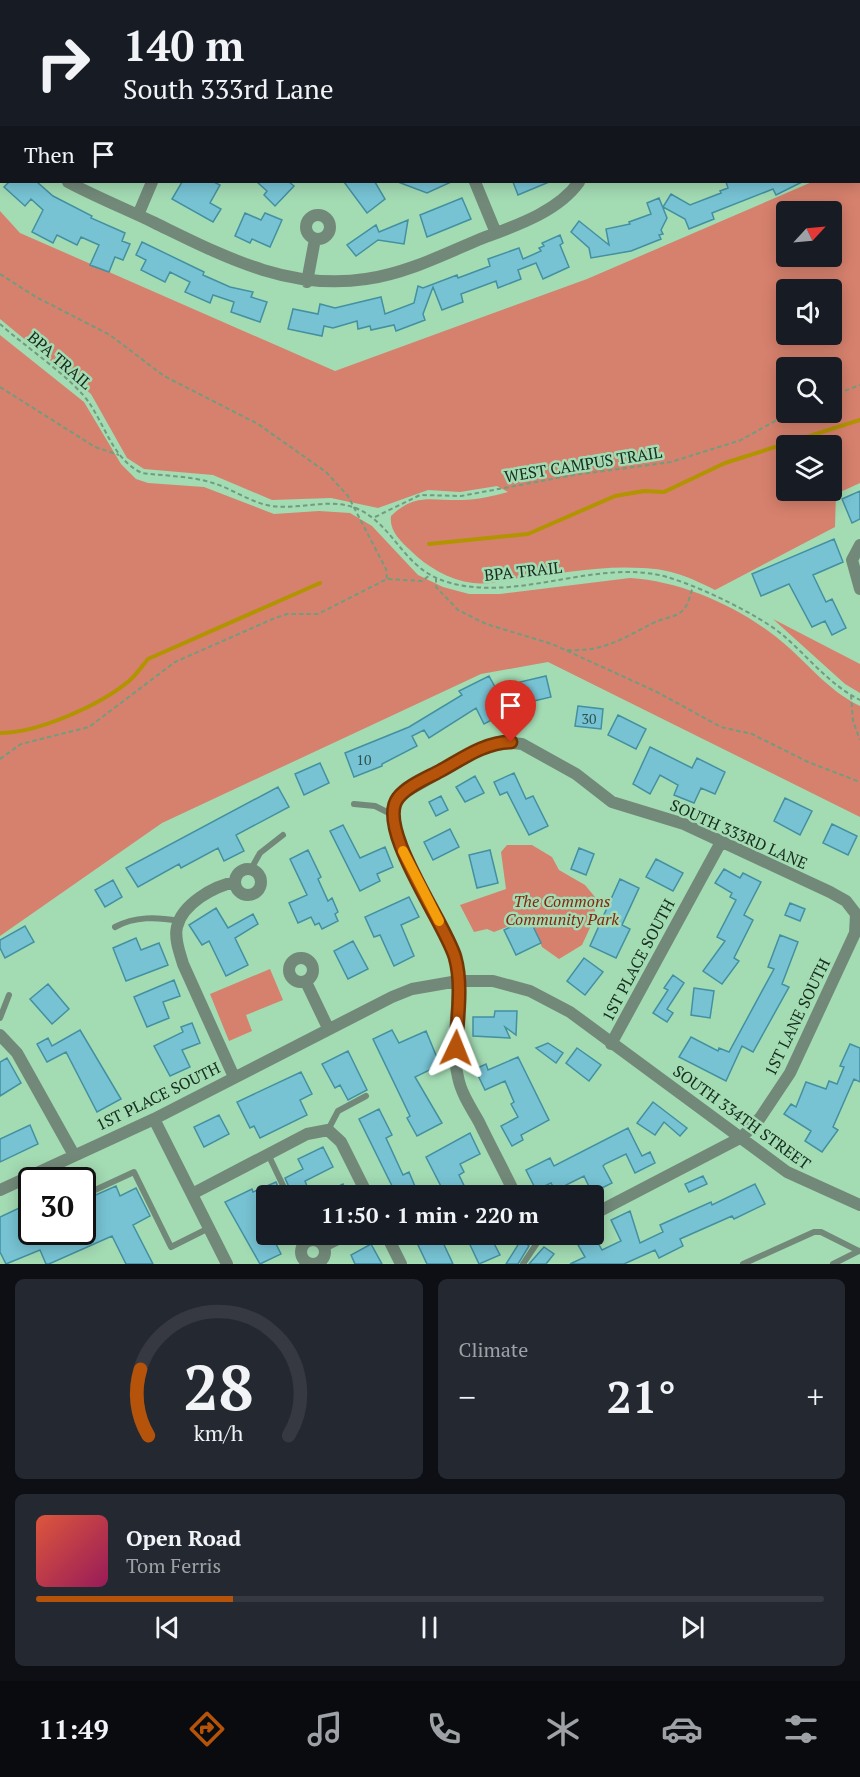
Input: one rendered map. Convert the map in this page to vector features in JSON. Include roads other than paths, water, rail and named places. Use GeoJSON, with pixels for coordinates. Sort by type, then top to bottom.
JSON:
{"type":"FeatureCollection","features":[{"type":"Feature","properties":{"kind":"street"},"geometry":{"type":"LineString","coordinates":[[70,183],[231,260],[269,273],[307,282],[368,279],[406,268],[496,233],[554,206],[576,186]]}},
{"type":"Feature","properties":{"kind":"street"},"geometry":{"type":"LineString","coordinates":[[138,215],[152,183]]}},
{"type":"Feature","properties":{"kind":"street"},"geometry":{"type":"LineString","coordinates":[[475,183],[496,233]]}},
{"type":"Feature","properties":{"kind":"street"},"geometry":{"type":"LineString","coordinates":[[307,282],[315,239]]}},
{"type":"Feature","properties":{"kind":"street"},"geometry":{"type":"LineString","coordinates":[[860,546],[852,560],[860,589]]}},
{"type":"Feature","properties":{"kind":"street","name":"SOUTH 333RD LANE"},"geometry":{"type":"LineString","coordinates":[[393,815],[396,800],[416,784],[488,746],[511,742],[522,744],[582,778],[612,802],[672,820],[838,896],[851,906],[858,918]]}},
{"type":"Feature","properties":{"kind":"street"},"geometry":{"type":"LineString","coordinates":[[393,815],[396,832],[405,856],[450,942],[458,981],[456,1048],[458,1077],[511,1185]]}},
{"type":"Feature","properties":{"kind":"street","name":"1ST PLACE SOUTH"},"geometry":{"type":"LineString","coordinates":[[55,1167],[74,1155],[154,1119],[328,1028],[412,989],[458,981],[493,981],[530,991],[570,1012],[611,1044],[721,842]]}},
{"type":"Feature","properties":{"kind":"street"},"geometry":{"type":"LineString","coordinates":[[251,869],[261,878],[258,891],[246,895],[238,890],[235,882],[238,873],[251,869]]}},
{"type":"Feature","properties":{"kind":"street"},"geometry":{"type":"LineString","coordinates":[[234,1077],[183,964],[177,945],[177,927],[184,912],[196,901],[226,883],[235,882]]}},
{"type":"Feature","properties":{"kind":"street","name":"1ST LANE SOUTH"},"geometry":{"type":"LineString","coordinates":[[604,1209],[742,1137],[766,1109],[790,1073],[855,933],[858,918]]}},
{"type":"Feature","properties":{"kind":"street"},"geometry":{"type":"LineString","coordinates":[[306,982],[328,1028]]}},
{"type":"Feature","properties":{"kind":"street"},"geometry":{"type":"LineString","coordinates":[[0,1035],[17,1053],[74,1155]]}},
{"type":"Feature","properties":{"kind":"street","name":"SOUTH 334TH STREET"},"geometry":{"type":"LineString","coordinates":[[611,1044],[799,1180],[860,1205]]}},
{"type":"Feature","properties":{"kind":"street"},"geometry":{"type":"LineString","coordinates":[[154,1119],[227,1264]]}},
{"type":"Feature","properties":{"kind":"street"},"geometry":{"type":"LineString","coordinates":[[192,1194],[307,1134],[328,1130],[336,1134],[362,1185]]}},
{"type":"Feature","properties":{"kind":"street","name":"1ST PLACE SOUTH"},"geometry":{"type":"LineString","coordinates":[[0,1190],[18,1186]]}},
{"type":"Feature","properties":{"kind":"street"},"geometry":{"type":"LineString","coordinates":[[304,1245],[303,1257],[310,1263],[319,1263],[325,1255],[324,1246]]}},
{"type":"Feature","properties":{"kind":"street"},"geometry":{"type":"LineString","coordinates":[[392,1245],[401,1264]]}},
{"type":"Feature","properties":{"kind":"lane"},"geometry":{"type":"LineString","coordinates":[[354,804],[375,806],[393,815]]}},
{"type":"Feature","properties":{"kind":"lane"},"geometry":{"type":"LineString","coordinates":[[251,869],[260,853],[283,835]]}},
{"type":"Feature","properties":{"kind":"lane"},"geometry":{"type":"LineString","coordinates":[[115,927],[140,919],[162,918],[179,921]]}},
{"type":"Feature","properties":{"kind":"lane"},"geometry":{"type":"LineString","coordinates":[[0,1018],[9,995]]}},
{"type":"Feature","properties":{"kind":"lane"},"geometry":{"type":"LineString","coordinates":[[328,1130],[338,1111],[366,1096]]}},
{"type":"Feature","properties":{"kind":"lane"},"geometry":{"type":"LineString","coordinates":[[268,1154],[283,1185]]}},
{"type":"Feature","properties":{"kind":"lane"},"geometry":{"type":"LineString","coordinates":[[96,1190],[134,1172],[171,1247],[209,1228]]}},
{"type":"Feature","properties":{"kind":"lane"},"geometry":{"type":"LineString","coordinates":[[743,1264],[814,1232],[821,1232],[860,1251]]}},
{"type":"Feature","properties":{"kind":"lane"},"geometry":{"type":"LineString","coordinates":[[523,1264],[536,1245]]}},
{"type":"Feature","properties":{"kind":"lane"},"geometry":{"type":"LineString","coordinates":[[832,1264],[860,1251]]}},
{"type":"Feature","properties":{"kind":"waterway"},"geometry":{"type":"LineString","coordinates":[[429,544],[528,534],[615,496],[644,491],[664,492],[725,463],[860,420]]}},
{"type":"Feature","properties":{"kind":"waterway"},"geometry":{"type":"LineString","coordinates":[[0,733],[32,728],[68,716],[117,690],[129,681],[148,659],[320,583]]}},
{"type":"Feature","properties":{"kind":"park label","name":"The Commons Community Park"},"geometry":{"type":"Point","coordinates":[562,910]}}]}
